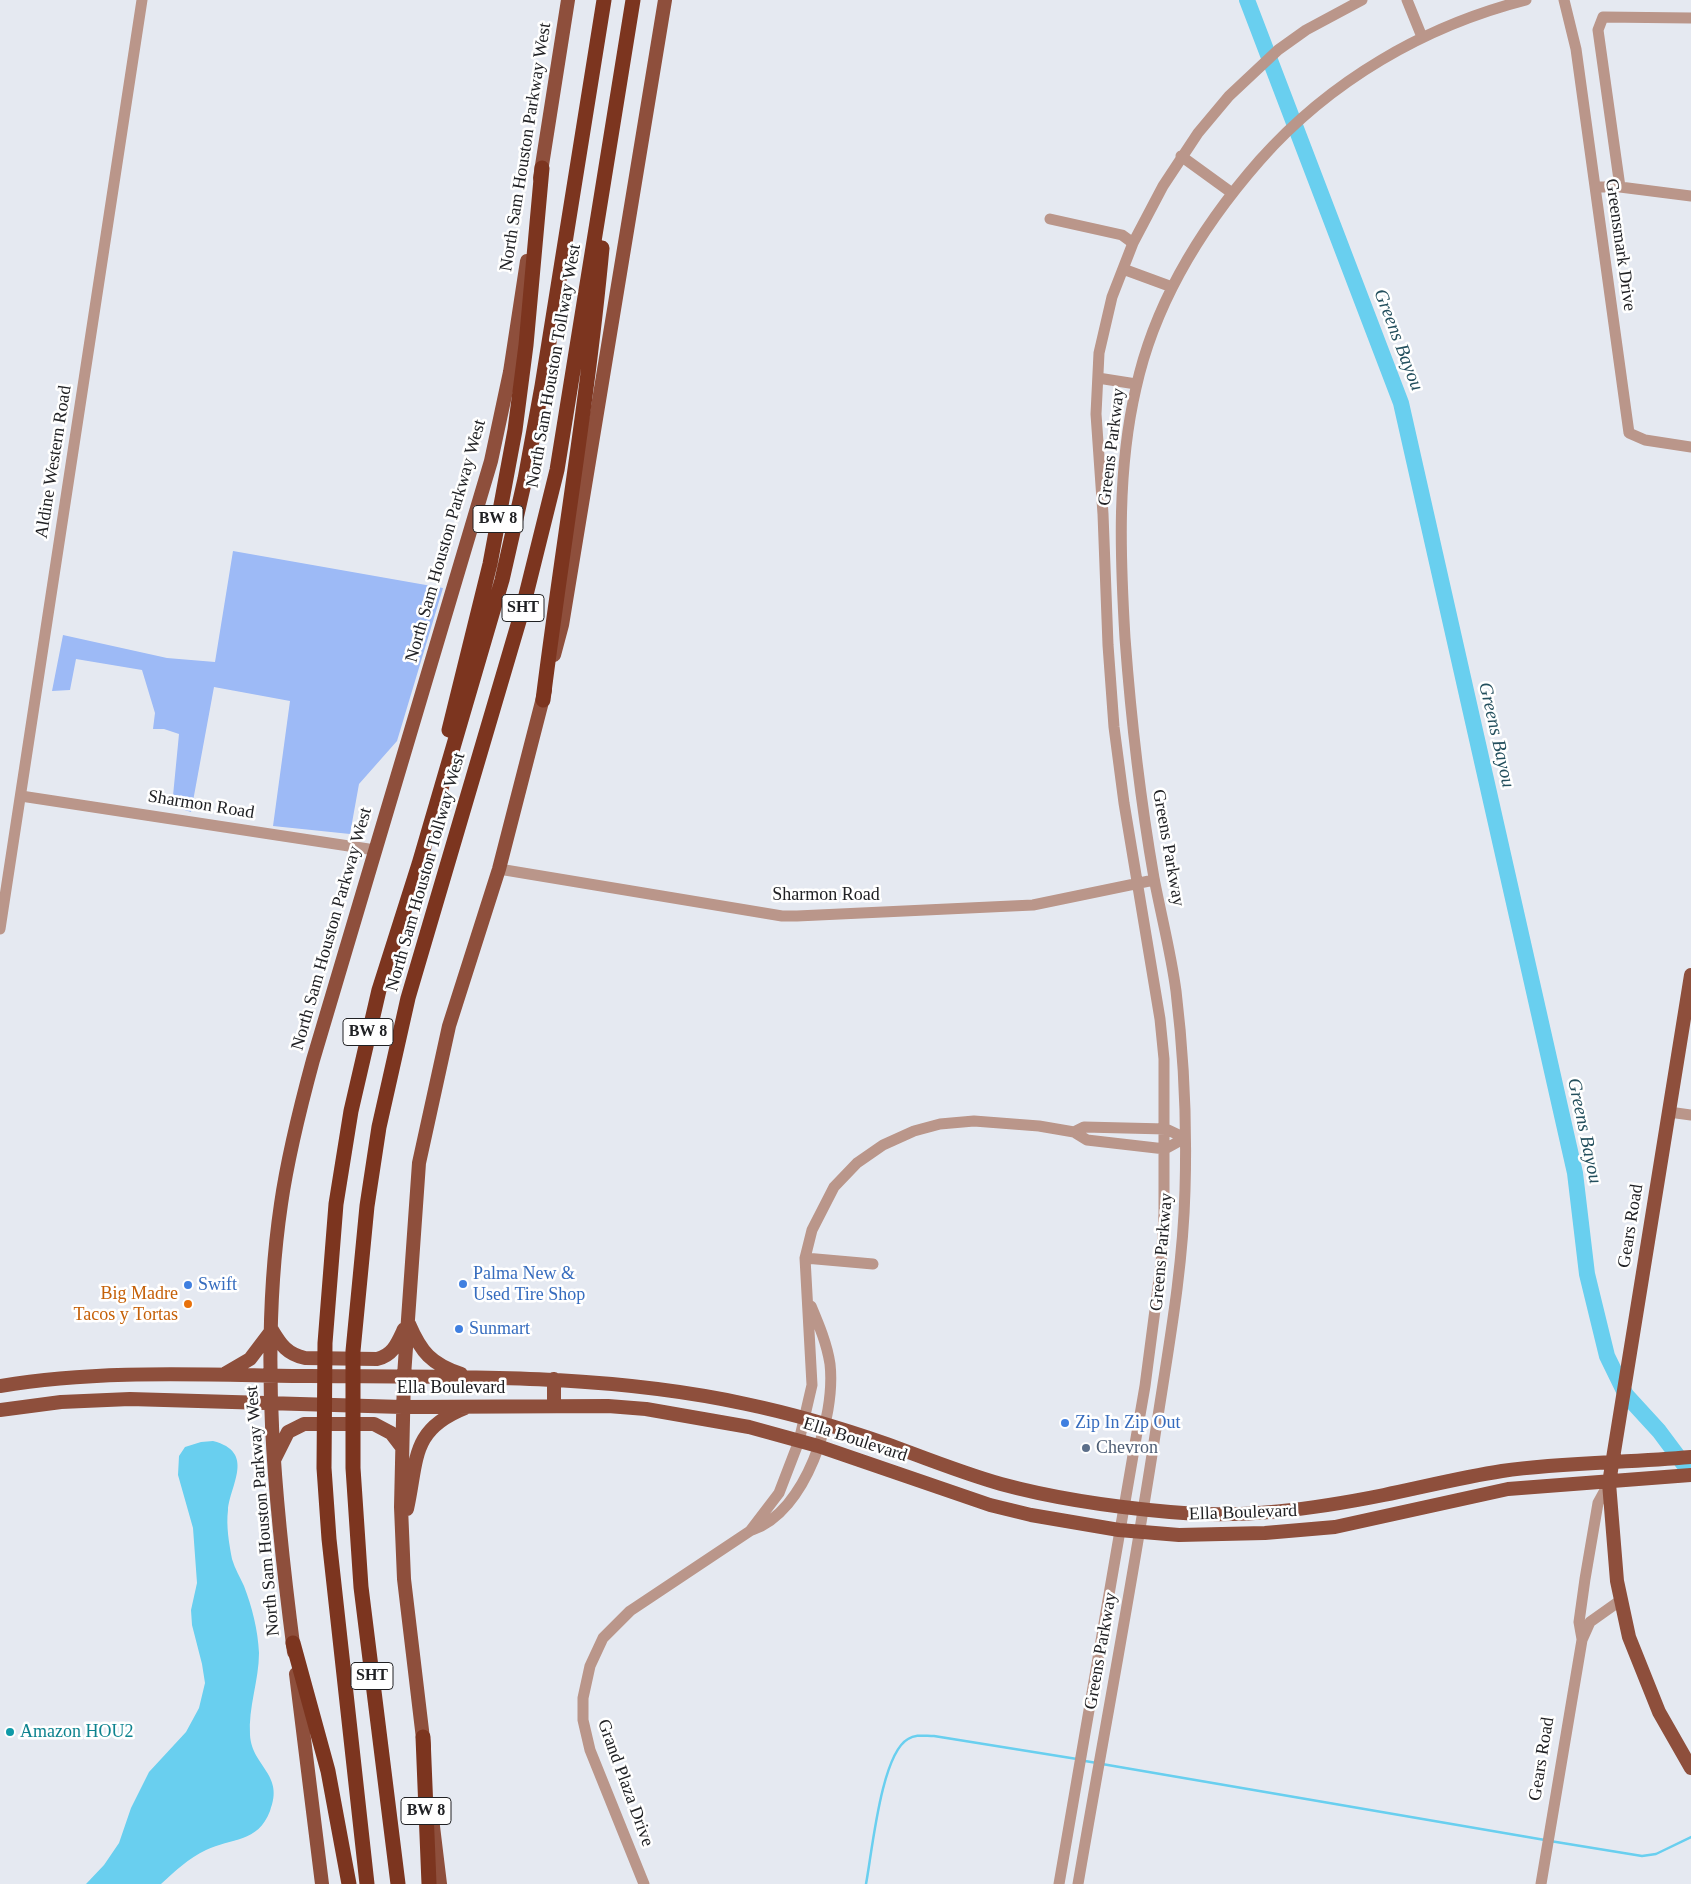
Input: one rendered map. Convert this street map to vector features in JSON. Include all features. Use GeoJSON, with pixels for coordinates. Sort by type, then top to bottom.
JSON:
{"type":"FeatureCollection","features":[{"type":"Feature","properties":{"kind":"highway","name":"North Sam Houston Tollway West"},"geometry":{"type":"LineString","coordinates":[[419,864],[502,580],[525,479],[542,386],[604,0]]}},
{"type":"Feature","properties":{"kind":"highway","name":"North Sam Houston Tollway West"},"geometry":{"type":"LineString","coordinates":[[398,1884],[361,1587],[353,1468],[353,1351],[367,1206],[379,1127],[408,998],[505,673],[544,530],[557,470],[633,0]]}},
{"type":"Feature","properties":{"kind":"highway"},"geometry":{"type":"LineString","coordinates":[[542,700],[593,350],[615,108]]}},
{"type":"Feature","properties":{"kind":"highway","name":"BW 8"},"geometry":{"type":"LineString","coordinates":[[367,1884],[330,1549],[324,1468],[325,1343],[336,1204],[351,1111],[364,1049],[379,990],[419,864],[461,673],[490,564],[515,430],[526,345],[542,168]]}},
{"type":"Feature","properties":{"kind":"highway"},"geometry":{"type":"LineString","coordinates":[[292,1643],[328,1771],[349,1884]]}},
{"type":"Feature","properties":{"kind":"highway","name":"BW 8"},"geometry":{"type":"LineString","coordinates":[[423,1737],[429,1884]]}},
{"type":"Feature","properties":{"kind":"main road","name":"North Sam Houston Parkway West"},"geometry":{"type":"LineString","coordinates":[[322,1884],[292,1643],[270,1402],[274,1273],[280,1204],[296,1123],[375,850],[464,559],[491,461],[510,372],[568,0]]}},
{"type":"Feature","properties":{"kind":"main road","name":"BW 8"},"geometry":{"type":"LineString","coordinates":[[423,1737],[404,1579],[402,1529],[402,1407],[419,1163],[449,1026],[499,869],[562,625],[665,0]]}},
{"type":"Feature","properties":{"kind":"main road","name":"Gears Road"},"geometry":{"type":"LineString","coordinates":[[1621,1600],[1617,1581],[1609,1483],[1691,975]]}},
{"type":"Feature","properties":{"kind":"main road"},"geometry":{"type":"LineString","coordinates":[[222,1374],[250,1358],[272,1330],[283,1348],[294,1356],[305,1358],[376,1359],[387,1357],[396,1346],[408,1322]]}},
{"type":"Feature","properties":{"kind":"main road"},"geometry":{"type":"LineString","coordinates":[[408,1322],[420,1347],[430,1359],[455,1372],[486,1378]]}},
{"type":"Feature","properties":{"kind":"main road","name":"Ella Boulevard"},"geometry":{"type":"LineString","coordinates":[[0,1386],[92,1377],[222,1374],[554,1379],[650,1388],[749,1404],[806,1419],[849,1431],[955,1470],[1034,1492],[1124,1507],[1197,1514],[1265,1512],[1384,1495],[1504,1470],[1691,1457]]}},
{"type":"Feature","properties":{"kind":"main road"},"geometry":{"type":"LineString","coordinates":[[554,1379],[554,1406]]}},
{"type":"Feature","properties":{"kind":"main road"},"geometry":{"type":"LineString","coordinates":[[646,1409],[650,1388]]}},
{"type":"Feature","properties":{"kind":"main road","name":"Ella Boulevard"},"geometry":{"type":"LineString","coordinates":[[0,1410],[61,1402],[101,1400],[270,1402],[402,1407],[608,1406],[646,1409],[749,1427],[818,1446],[949,1492],[1030,1515],[1119,1530],[1179,1535],[1265,1533],[1335,1527],[1389,1517],[1508,1489],[1691,1476]]}},
{"type":"Feature","properties":{"kind":"main road"},"geometry":{"type":"LineString","coordinates":[[402,1529],[412,1489],[415,1457],[423,1439],[440,1420],[470,1406]]}},
{"type":"Feature","properties":{"kind":"main road"},"geometry":{"type":"LineString","coordinates":[[274,1460],[288,1432],[304,1424],[374,1424],[391,1433],[402,1446]]}},
{"type":"Feature","properties":{"kind":"main road"},"geometry":{"type":"LineString","coordinates":[[949,1492],[955,1470]]}},
{"type":"Feature","properties":{"kind":"main road"},"geometry":{"type":"LineString","coordinates":[[1504,1470],[1508,1489]]}},
{"type":"Feature","properties":{"kind":"main road"},"geometry":{"type":"LineString","coordinates":[[1384,1495],[1389,1517]]}},
{"type":"Feature","properties":{"kind":"main road"},"geometry":{"type":"LineString","coordinates":[[1265,1512],[1265,1533]]}},
{"type":"Feature","properties":{"kind":"main road"},"geometry":{"type":"LineString","coordinates":[[1621,1600],[1629,1637],[1642,1676],[1673,1740],[1691,1768]]}},
{"type":"Feature","properties":{"kind":"main road"},"geometry":{"type":"LineString","coordinates":[[423,1737],[440,1884]]}},
{"type":"Feature","properties":{"kind":"street","name":"Aldine Western Road"},"geometry":{"type":"LineString","coordinates":[[0,929],[142,0]]}},
{"type":"Feature","properties":{"kind":"street","name":"Greens Parkway"},"geometry":{"type":"LineString","coordinates":[[1059,1884],[1080,1775],[1144,1386],[1161,1264],[1166,1149],[1164,1060],[1160,1019],[1136,884],[1114,726],[1108,654],[1103,514],[1096,414],[1098,353],[1112,297],[1133,243],[1146,214],[1181,156],[1258,67],[1306,30],[1362,0]]}},
{"type":"Feature","properties":{"kind":"street"},"geometry":{"type":"LineString","coordinates":[[1407,0],[1422,38]]}},
{"type":"Feature","properties":{"kind":"street","name":"Greens Parkway"},"geometry":{"type":"LineString","coordinates":[[1078,1884],[1144,1509],[1178,1289],[1183,1236],[1184,1068],[1170,955],[1154,880],[1139,788],[1132,725],[1122,573],[1121,503],[1128,432],[1136,384],[1172,287],[1197,242],[1232,193],[1264,154],[1322,101],[1372,64],[1422,38],[1466,19],[1526,0]]}},
{"type":"Feature","properties":{"kind":"street","name":"Greensmark Drive"},"geometry":{"type":"LineString","coordinates":[[1564,0],[1576,49],[1629,433],[1645,440],[1691,446]]}},
{"type":"Feature","properties":{"kind":"street"},"geometry":{"type":"LineString","coordinates":[[1620,187],[1598,30],[1603,17],[1691,18]]}},
{"type":"Feature","properties":{"kind":"street"},"geometry":{"type":"LineString","coordinates":[[1181,156],[1232,193]]}},
{"type":"Feature","properties":{"kind":"street"},"geometry":{"type":"LineString","coordinates":[[1594,187],[1620,187],[1691,196]]}},
{"type":"Feature","properties":{"kind":"street"},"geometry":{"type":"LineString","coordinates":[[1050,219],[1122,235],[1133,243]]}},
{"type":"Feature","properties":{"kind":"street"},"geometry":{"type":"LineString","coordinates":[[1123,269],[1172,287]]}},
{"type":"Feature","properties":{"kind":"street"},"geometry":{"type":"LineString","coordinates":[[1098,378],[1136,384]]}},
{"type":"Feature","properties":{"kind":"street","name":"Sharmon Road"},"geometry":{"type":"LineString","coordinates":[[21,796],[375,850]]}},
{"type":"Feature","properties":{"kind":"street","name":"Sharmon Road"},"geometry":{"type":"LineString","coordinates":[[499,869],[782,916],[1033,905],[1154,880]]}},
{"type":"Feature","properties":{"kind":"street"},"geometry":{"type":"LineString","coordinates":[[1160,1019],[1179,1016]]}},
{"type":"Feature","properties":{"kind":"street"},"geometry":{"type":"LineString","coordinates":[[1669,1112],[1691,1115]]}},
{"type":"Feature","properties":{"kind":"street","name":"Grand Plaza Drive"},"geometry":{"type":"LineString","coordinates":[[750,1531],[779,1493],[806,1419],[813,1370],[808,1329],[809,1300],[805,1258],[812,1230],[834,1188],[857,1163],[883,1145],[914,1131],[940,1124],[974,1121],[1039,1126],[1074,1132],[1087,1140],[1166,1149]]}},
{"type":"Feature","properties":{"kind":"street","name":"Grand Plaza Drive"},"geometry":{"type":"LineString","coordinates":[[1074,1132],[1084,1127],[1166,1128],[1185,1138]]}},
{"type":"Feature","properties":{"kind":"street"},"geometry":{"type":"LineString","coordinates":[[1166,1149],[1185,1138]]}},
{"type":"Feature","properties":{"kind":"street"},"geometry":{"type":"LineString","coordinates":[[805,1258],[873,1264]]}},
{"type":"Feature","properties":{"kind":"street","name":"Grand Plaza Drive"},"geometry":{"type":"LineString","coordinates":[[644,1884],[590,1750],[583,1720],[583,1698],[590,1666],[603,1638],[630,1611],[750,1531],[764,1526],[789,1504],[809,1470],[825,1425],[829,1402],[830,1365],[826,1346],[809,1300]]}},
{"type":"Feature","properties":{"kind":"street"},"geometry":{"type":"LineString","coordinates":[[1144,1386],[1162,1388]]}},
{"type":"Feature","properties":{"kind":"street","name":"Gears Road"},"geometry":{"type":"LineString","coordinates":[[1582,1640],[1579,1622],[1598,1503],[1609,1483]]}},
{"type":"Feature","properties":{"kind":"street","name":"Gears Road"},"geometry":{"type":"LineString","coordinates":[[1541,1884],[1582,1640],[1590,1622],[1621,1600]]}},
{"type":"Feature","properties":{"kind":"street"},"geometry":{"type":"LineString","coordinates":[[1101,1640],[1119,1644]]}},
{"type":"Feature","properties":{"kind":"shaded area"},"geometry":{"type":"Polygon","coordinates":[[[233,551],[443,588],[397,741],[359,784],[350,834],[273,826],[290,701],[214,687],[191,812],[172,806],[179,734],[164,729],[153,729],[155,713],[142,670],[76,659],[70,690],[52,691],[63,635],[167,658],[215,662],[233,551]]]}},
{"type":"Feature","properties":{"kind":"shaded area"},"geometry":{"type":"Polygon","coordinates":[[[213,1441],[226,1446],[234,1453],[237,1461],[237,1470],[228,1510],[228,1535],[232,1559],[247,1594],[254,1619],[259,1653],[250,1735],[256,1755],[271,1779],[274,1798],[265,1821],[258,1829],[243,1838],[215,1846],[200,1853],[161,1884],[86,1884],[104,1865],[119,1843],[131,1808],[149,1772],[186,1732],[199,1708],[205,1683],[192,1625],[191,1610],[197,1583],[193,1528],[178,1475],[179,1456],[185,1447],[201,1442],[213,1441]]]}},
{"type":"Feature","properties":{"kind":"waterway","name":"Greens Bayou"},"geometry":{"type":"LineString","coordinates":[[1247,0],[1401,403],[1575,1173],[1587,1274],[1607,1356],[1626,1395],[1659,1431],[1691,1474]]}},
{"type":"Feature","properties":{"kind":"waterway"},"geometry":{"type":"LineString","coordinates":[[866,1884],[884,1783],[899,1748],[911,1737],[934,1736],[1077,1759]]}},
{"type":"Feature","properties":{"kind":"waterway"},"geometry":{"type":"LineString","coordinates":[[1085,1761],[1097,1763]]}},
{"type":"Feature","properties":{"kind":"waterway"},"geometry":{"type":"LineString","coordinates":[[1102,1764],[1545,1840]]}},
{"type":"Feature","properties":{"kind":"waterway"},"geometry":{"type":"LineString","coordinates":[[1550,1841],[1642,1856],[1656,1854],[1691,1837]]}},
{"type":"Feature","properties":{"kind":"place","name":"Palma New & Used Tire Shop"},"geometry":{"type":"Point","coordinates":[463,1284]}},
{"type":"Feature","properties":{"kind":"place","name":"Swift"},"geometry":{"type":"Point","coordinates":[188,1285]}},
{"type":"Feature","properties":{"kind":"place","name":"Big Madre Tacos y Tortas"},"geometry":{"type":"Point","coordinates":[188,1304]}},
{"type":"Feature","properties":{"kind":"place","name":"Sunmart"},"geometry":{"type":"Point","coordinates":[459,1329]}},
{"type":"Feature","properties":{"kind":"place","name":"Zip In Zip Out"},"geometry":{"type":"Point","coordinates":[1065,1423]}},
{"type":"Feature","properties":{"kind":"place","name":"Chevron"},"geometry":{"type":"Point","coordinates":[1086,1448]}},
{"type":"Feature","properties":{"kind":"place","name":"Amazon HOU2"},"geometry":{"type":"Point","coordinates":[10,1732]}}]}
